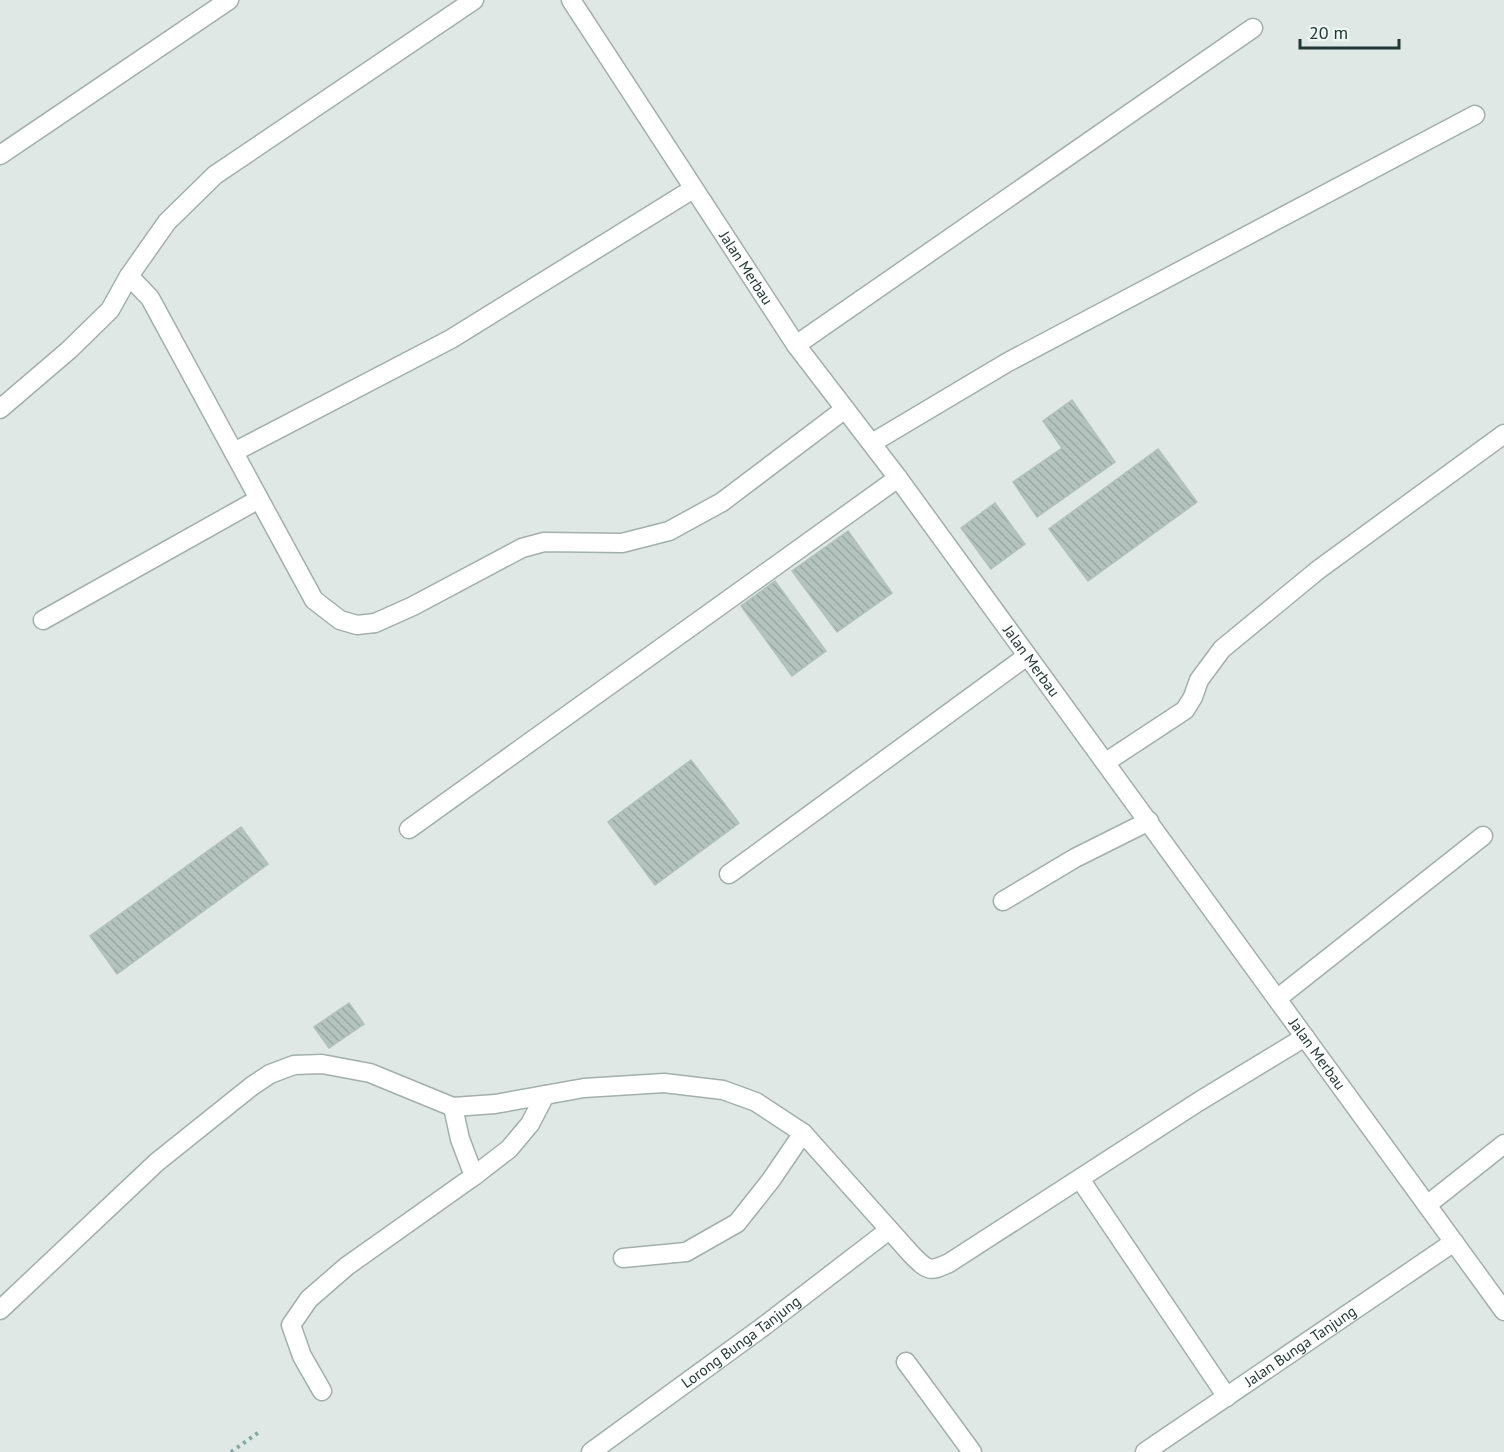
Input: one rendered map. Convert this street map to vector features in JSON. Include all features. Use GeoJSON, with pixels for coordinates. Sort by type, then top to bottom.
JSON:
{"type":"FeatureCollection","features":[{"type":"Feature","properties":{"kind":"street"},"geometry":{"type":"LineString","coordinates":[[0,155],[229,0]]}},
{"type":"Feature","properties":{"kind":"street"},"geometry":{"type":"LineString","coordinates":[[0,409],[62,357],[104,317],[129,276],[167,222],[215,175],[474,0]]}},
{"type":"Feature","properties":{"kind":"street","name":"Jalan Merbau"},"geometry":{"type":"LineString","coordinates":[[575,2],[693,189],[796,345],[898,478],[1504,1311]]}},
{"type":"Feature","properties":{"kind":"street"},"geometry":{"type":"LineString","coordinates":[[796,345],[1253,28]]}},
{"type":"Feature","properties":{"kind":"street"},"geometry":{"type":"LineString","coordinates":[[872,443],[1008,362],[1475,115]]}},
{"type":"Feature","properties":{"kind":"street"},"geometry":{"type":"LineString","coordinates":[[234,452],[451,339],[693,189]]}},
{"type":"Feature","properties":{"kind":"street"},"geometry":{"type":"LineString","coordinates":[[129,276],[150,298],[314,600],[340,620],[357,625],[375,623],[413,606],[522,548],[544,542],[622,543],[669,531],[722,502],[845,409]]}},
{"type":"Feature","properties":{"kind":"street"},"geometry":{"type":"LineString","coordinates":[[1106,762],[1185,710],[1199,680],[1222,649],[1318,570],[1504,434]]}},
{"type":"Feature","properties":{"kind":"street"},"geometry":{"type":"LineString","coordinates":[[409,830],[898,478]]}},
{"type":"Feature","properties":{"kind":"street"},"geometry":{"type":"LineString","coordinates":[[43,620],[259,499]]}},
{"type":"Feature","properties":{"kind":"street"},"geometry":{"type":"LineString","coordinates":[[729,874],[1028,656]]}},
{"type":"Feature","properties":{"kind":"street"},"geometry":{"type":"LineString","coordinates":[[1003,902],[1075,858],[1149,821]]}},
{"type":"Feature","properties":{"kind":"street"},"geometry":{"type":"LineString","coordinates":[[1278,998],[1483,836]]}},
{"type":"Feature","properties":{"kind":"street"},"geometry":{"type":"LineString","coordinates":[[0,1310],[158,1162],[252,1086],[270,1074],[294,1065],[322,1064],[370,1073],[453,1107],[495,1104],[584,1088],[664,1083],[723,1090],[756,1102],[804,1133],[923,1266],[933,1270],[949,1263],[1198,1102],[1305,1037]]}},
{"type":"Feature","properties":{"kind":"street"},"geometry":{"type":"LineString","coordinates":[[322,1391],[302,1356],[291,1325],[309,1299],[347,1266],[510,1149],[530,1124],[545,1095]]}},
{"type":"Feature","properties":{"kind":"street"},"geometry":{"type":"LineString","coordinates":[[453,1107],[460,1139],[474,1176]]}},
{"type":"Feature","properties":{"kind":"street"},"geometry":{"type":"LineString","coordinates":[[623,1258],[686,1252],[737,1223],[804,1133]]}},
{"type":"Feature","properties":{"kind":"street"},"geometry":{"type":"LineString","coordinates":[[1427,1205],[1504,1144]]}},
{"type":"Feature","properties":{"kind":"street"},"geometry":{"type":"LineString","coordinates":[[1080,1179],[1227,1396]]}},
{"type":"Feature","properties":{"kind":"street","name":"Lorong Bunga Tanjung"},"geometry":{"type":"LineString","coordinates":[[591,1452],[764,1326],[890,1230]]}},
{"type":"Feature","properties":{"kind":"street","name":"Jalan Bunga Tanjung"},"geometry":{"type":"LineString","coordinates":[[1145,1452],[1454,1242]]}},
{"type":"Feature","properties":{"kind":"street"},"geometry":{"type":"LineString","coordinates":[[906,1362],[972,1452]]}},
{"type":"Feature","properties":{"kind":"path"},"geometry":{"type":"LineString","coordinates":[[231,1452],[259,1431]]}},
{"type":"Feature","properties":{"kind":"building"},"geometry":{"type":"Polygon","coordinates":[[[1072,400],[1115,462],[1037,517],[1013,482],[1062,448],[1043,421],[1072,400]]]}},
{"type":"Feature","properties":{"kind":"building"},"geometry":{"type":"Polygon","coordinates":[[[1158,449],[1197,502],[1088,581],[1049,529],[1158,449]]]}},
{"type":"Feature","properties":{"kind":"building"},"geometry":{"type":"Polygon","coordinates":[[[995,503],[1025,544],[991,569],[961,528],[995,503]]]}},
{"type":"Feature","properties":{"kind":"building"},"geometry":{"type":"Polygon","coordinates":[[[848,531],[892,593],[837,632],[792,571],[848,531]]]}},
{"type":"Feature","properties":{"kind":"building"},"geometry":{"type":"Polygon","coordinates":[[[775,581],[826,651],[792,676],[741,606],[775,581]]]}},
{"type":"Feature","properties":{"kind":"building"},"geometry":{"type":"Polygon","coordinates":[[[691,760],[739,823],[655,885],[608,822],[691,760]]]}},
{"type":"Feature","properties":{"kind":"building"},"geometry":{"type":"Polygon","coordinates":[[[241,827],[268,864],[117,974],[90,936],[241,827]]]}},
{"type":"Feature","properties":{"kind":"building"},"geometry":{"type":"Polygon","coordinates":[[[349,1003],[364,1024],[329,1048],[314,1027],[349,1003]]]}}]}
